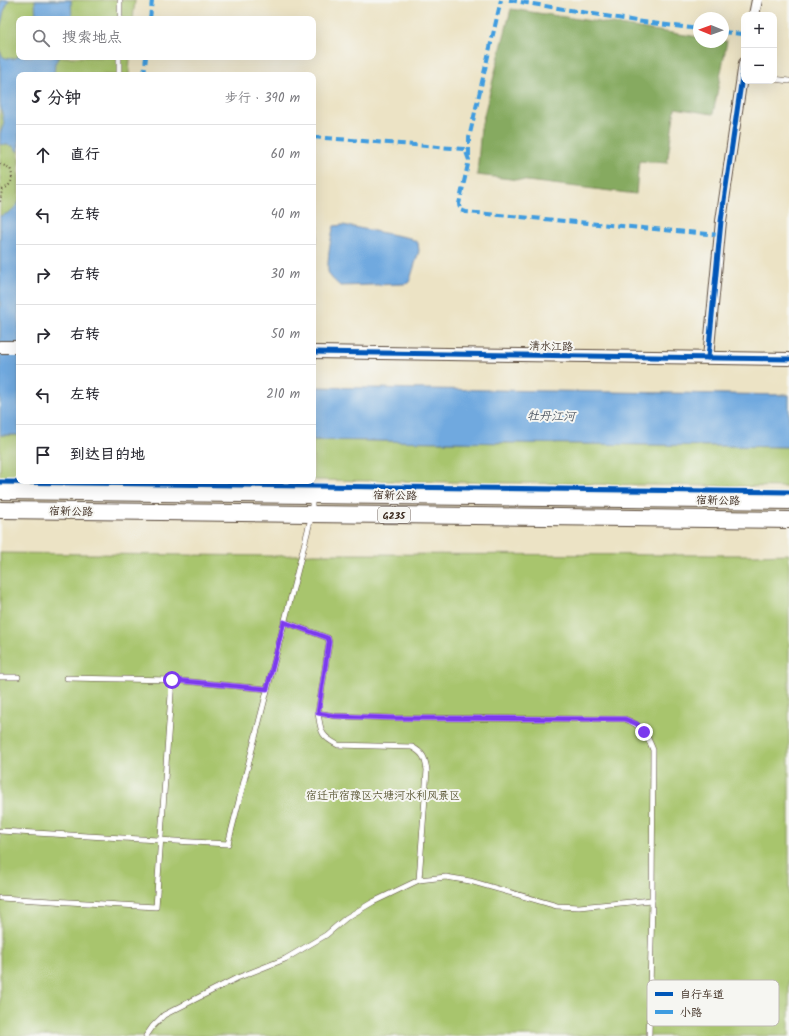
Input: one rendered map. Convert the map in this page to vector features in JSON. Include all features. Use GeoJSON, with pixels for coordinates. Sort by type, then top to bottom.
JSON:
{"type":"FeatureCollection","features":[{"type":"Feature","properties":{"kind":"highway","name":"宿新公路"},"geometry":{"type":"LineString","coordinates":[[0,491],[789,501]]}},
{"type":"Feature","properties":{"kind":"highway","name":"宿新公路"},"geometry":{"type":"LineString","coordinates":[[0,510],[789,520]]}},
{"type":"Feature","properties":{"kind":"street"},"geometry":{"type":"LineString","coordinates":[[755,12],[757,0]]}},
{"type":"Feature","properties":{"kind":"street"},"geometry":{"type":"LineString","coordinates":[[708,358],[721,222],[742,84]]}},
{"type":"Feature","properties":{"kind":"street"},"geometry":{"type":"LineString","coordinates":[[0,347],[16,347]]}},
{"type":"Feature","properties":{"kind":"street","name":"清水江路"},"geometry":{"type":"LineString","coordinates":[[316,352],[789,359]]}},
{"type":"Feature","properties":{"kind":"lane"},"geometry":{"type":"LineString","coordinates":[[120,0],[120,16]]}},
{"type":"Feature","properties":{"kind":"lane"},"geometry":{"type":"LineString","coordinates":[[119,60],[119,72]]}},
{"type":"Feature","properties":{"kind":"lane"},"geometry":{"type":"LineString","coordinates":[[777,79],[789,81]]}},
{"type":"Feature","properties":{"kind":"lane"},"geometry":{"type":"LineString","coordinates":[[0,831],[228,844],[312,514],[312,494]]}},
{"type":"Feature","properties":{"kind":"lane"},"geometry":{"type":"LineString","coordinates":[[284,622],[328,638],[329,642],[318,713],[321,732],[329,741],[338,745],[412,747],[420,751],[425,758],[427,775],[419,880]]}},
{"type":"Feature","properties":{"kind":"lane"},"geometry":{"type":"LineString","coordinates":[[0,677],[18,677]]}},
{"type":"Feature","properties":{"kind":"lane"},"geometry":{"type":"LineString","coordinates":[[67,678],[172,680],[267,689]]}},
{"type":"Feature","properties":{"kind":"lane"},"geometry":{"type":"LineString","coordinates":[[0,898],[156,907],[172,680]]}},
{"type":"Feature","properties":{"kind":"lane"},"geometry":{"type":"LineString","coordinates":[[318,713],[335,716],[394,718],[609,718],[625,719],[637,724],[650,740],[653,750],[650,980]]}},
{"type":"Feature","properties":{"kind":"lane"},"geometry":{"type":"LineString","coordinates":[[146,1036],[153,1026],[164,1016],[176,1009],[237,978],[285,958],[326,935],[346,918],[373,902],[419,880],[446,877],[470,881],[557,906],[579,907],[652,900]]}},
{"type":"Feature","properties":{"kind":"lane"},"geometry":{"type":"LineString","coordinates":[[649,1026],[649,1036]]}},
{"type":"Feature","properties":{"kind":"path"},"geometry":{"type":"LineString","coordinates":[[0,164],[10,168],[13,179],[11,184],[2,190],[0,202]]}},
{"type":"Feature","properties":{"kind":"green space"},"geometry":{"type":"Polygon","coordinates":[[[0,0],[135,0],[133,16],[16,16],[16,60],[130,60],[129,72],[16,72],[16,341],[0,341],[0,0]]]}},
{"type":"Feature","properties":{"kind":"green space"},"geometry":{"type":"Polygon","coordinates":[[[511,9],[693,36],[693,48],[726,48],[713,114],[675,108],[667,163],[639,161],[636,194],[477,175],[481,127],[511,9]]]}},
{"type":"Feature","properties":{"kind":"green space"},"geometry":{"type":"Polygon","coordinates":[[[0,435],[16,435],[16,478],[0,478],[0,435]]]}},
{"type":"Feature","properties":{"kind":"green space"},"geometry":{"type":"Polygon","coordinates":[[[316,440],[789,447],[789,487],[316,480],[316,440]]]}},
{"type":"Feature","properties":{"kind":"green space","name":"宿迁市宿豫区六塘河水利风景区"},"geometry":{"type":"Polygon","coordinates":[[[0,553],[277,556],[313,554],[789,554],[789,1036],[0,1036],[0,553]]]}},
{"type":"Feature","properties":{"kind":"water"},"geometry":{"type":"Polygon","coordinates":[[[2,0],[9,0],[4,11],[0,29],[0,4],[2,0]]]}},
{"type":"Feature","properties":{"kind":"water"},"geometry":{"type":"Polygon","coordinates":[[[35,0],[71,0],[72,16],[36,16],[35,0]]]}},
{"type":"Feature","properties":{"kind":"water"},"geometry":{"type":"Polygon","coordinates":[[[0,51],[3,57],[9,59],[16,58],[16,60],[57,60],[55,63],[54,72],[16,72],[16,150],[13,146],[0,144],[0,134],[4,123],[0,103],[0,51]]]}},
{"type":"Feature","properties":{"kind":"water"},"geometry":{"type":"Polygon","coordinates":[[[16,206],[16,435],[0,435],[0,216],[11,211],[16,206]]]}},
{"type":"Feature","properties":{"kind":"water"},"geometry":{"type":"Polygon","coordinates":[[[343,225],[410,238],[418,243],[419,251],[409,283],[340,286],[328,271],[328,262],[334,226],[343,225]]]}},
{"type":"Feature","properties":{"kind":"water"},"geometry":{"type":"Polygon","coordinates":[[[316,226],[318,226],[316,243],[316,226]]]}},
{"type":"Feature","properties":{"kind":"water","name":"牡丹江河"},"geometry":{"type":"Polygon","coordinates":[[[316,387],[789,395],[789,447],[316,440],[316,387]]]}},
{"type":"Feature","properties":{"kind":"marked path"},"geometry":{"type":"LineString","coordinates":[[150,16],[152,0]]}},
{"type":"Feature","properties":{"kind":"marked path"},"geometry":{"type":"LineString","coordinates":[[469,156],[469,138],[501,0]]}},
{"type":"Feature","properties":{"kind":"marked path"},"geometry":{"type":"LineString","coordinates":[[509,0],[636,21],[693,28]]}},
{"type":"Feature","properties":{"kind":"marked path"},"geometry":{"type":"LineString","coordinates":[[729,33],[741,34]]}},
{"type":"Feature","properties":{"kind":"marked path"},"geometry":{"type":"LineString","coordinates":[[144,72],[146,60]]}},
{"type":"Feature","properties":{"kind":"marked path"},"geometry":{"type":"LineString","coordinates":[[316,137],[464,149],[469,160],[459,204],[460,210],[466,212],[720,235]]}},
{"type":"Feature","properties":{"kind":"cycle path"},"geometry":{"type":"LineString","coordinates":[[708,358],[721,221],[741,84]]}},
{"type":"Feature","properties":{"kind":"cycle path"},"geometry":{"type":"LineString","coordinates":[[316,352],[789,359]]}},
{"type":"Feature","properties":{"kind":"cycle path"},"geometry":{"type":"LineString","coordinates":[[0,482],[16,482]]}},
{"type":"Feature","properties":{"kind":"cycle path"},"geometry":{"type":"LineString","coordinates":[[158,484],[789,492]]}},
{"type":"Feature","properties":{"kind":"route"},"geometry":{"type":"LineString","coordinates":[[172,680],[267,689],[284,622],[328,638],[329,642],[318,713],[335,716],[394,718],[609,718],[632,721],[644,732]]}}]}
